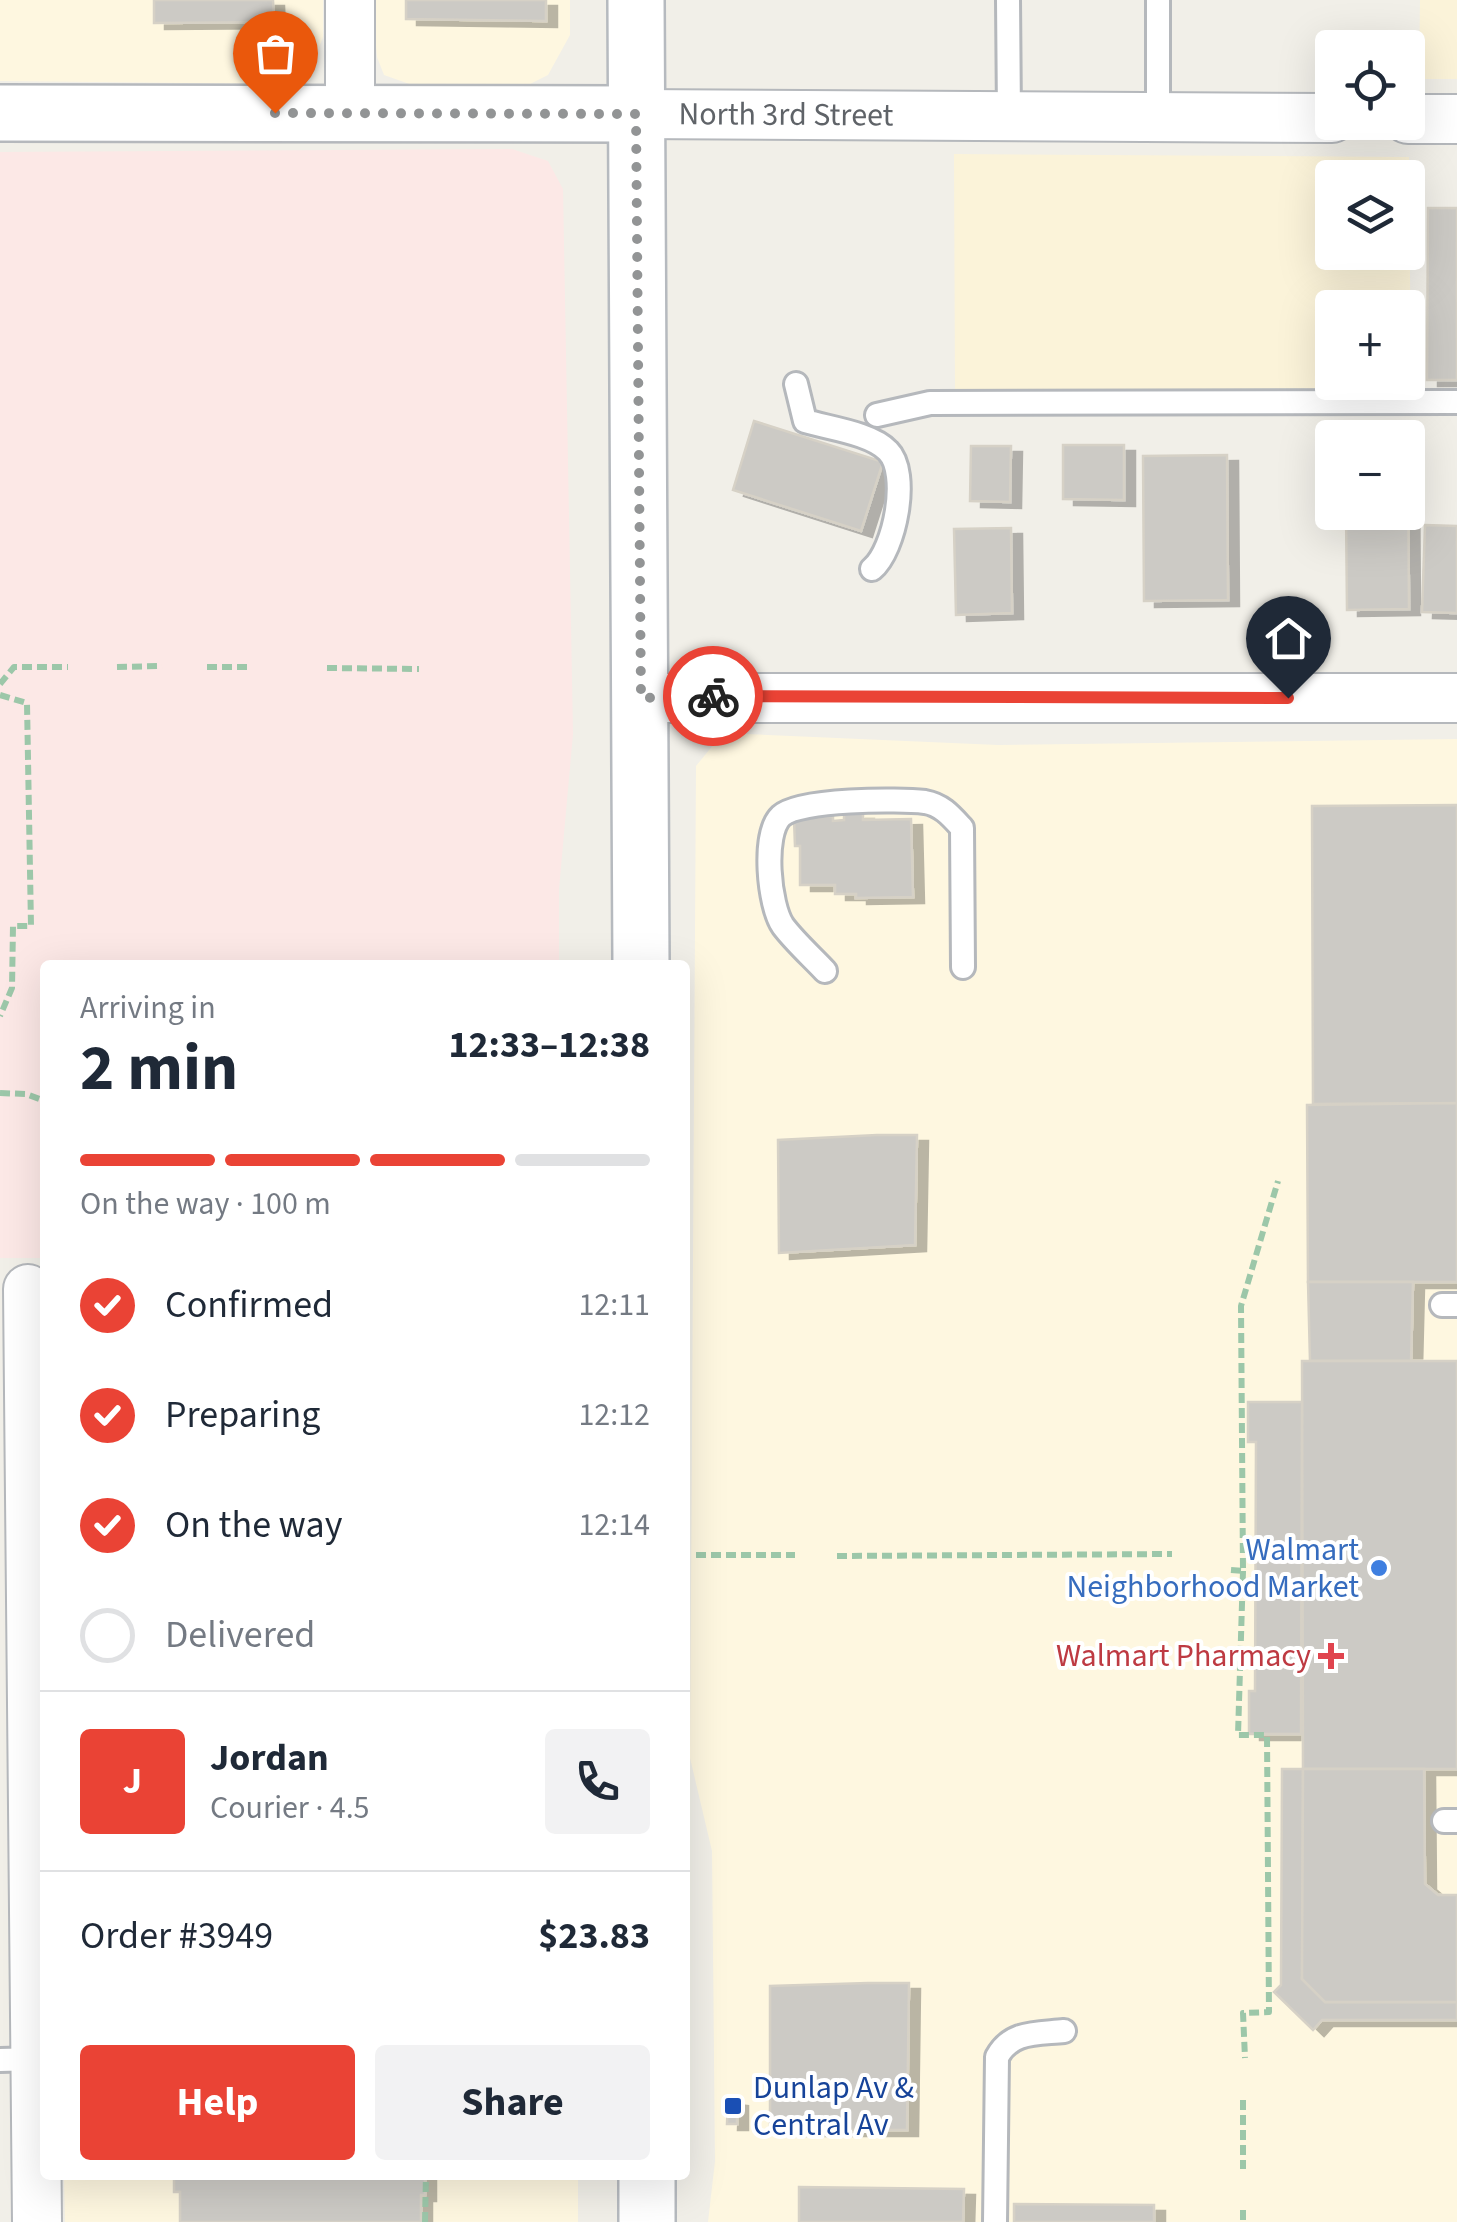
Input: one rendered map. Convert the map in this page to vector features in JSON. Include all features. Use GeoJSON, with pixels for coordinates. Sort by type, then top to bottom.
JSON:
{"type":"FeatureCollection","features":[{"type":"Feature","properties":{"kind":"main road"},"geometry":{"type":"LineString","coordinates":[[636,0],[641,960]]}},
{"type":"Feature","properties":{"kind":"main road","name":"North 3rd Street"},"geometry":{"type":"LineString","coordinates":[[0,113],[636,114]]}},
{"type":"Feature","properties":{"kind":"main road"},"geometry":{"type":"LineString","coordinates":[[647,2180],[647,2222]]}},
{"type":"Feature","properties":{"kind":"street"},"geometry":{"type":"LineString","coordinates":[[350,0],[350,114]]}},
{"type":"Feature","properties":{"kind":"street","name":"North 3rd Street"},"geometry":{"type":"LineString","coordinates":[[636,114],[1315,118]]}},
{"type":"Feature","properties":{"kind":"street"},"geometry":{"type":"LineString","coordinates":[[1425,119],[1457,118]]}},
{"type":"Feature","properties":{"kind":"street"},"geometry":{"type":"LineString","coordinates":[[641,698],[1457,698]]}},
{"type":"Feature","properties":{"kind":"street"},"geometry":{"type":"LineString","coordinates":[[24,1289],[18,2059],[37,2222]]}},
{"type":"Feature","properties":{"kind":"lane"},"geometry":{"type":"LineString","coordinates":[[1008,0],[1008,116]]}},
{"type":"Feature","properties":{"kind":"lane"},"geometry":{"type":"LineString","coordinates":[[1158,0],[1158,117]]}},
{"type":"Feature","properties":{"kind":"lane"},"geometry":{"type":"LineString","coordinates":[[796,384],[806,421],[874,443],[889,451],[896,467],[896,534],[883,560],[872,569]]}},
{"type":"Feature","properties":{"kind":"lane"},"geometry":{"type":"LineString","coordinates":[[877,415],[930,402],[1457,402]]}},
{"type":"Feature","properties":{"kind":"lane"},"geometry":{"type":"LineString","coordinates":[[825,971],[782,924],[771,892],[771,832],[778,818],[791,809],[845,803],[927,802],[948,811],[962,828],[963,967]]}},
{"type":"Feature","properties":{"kind":"lane"},"geometry":{"type":"LineString","coordinates":[[995,2222],[996,2057],[1005,2042],[1018,2036],[1064,2031]]}},
{"type":"Feature","properties":{"kind":"path"},"geometry":{"type":"LineString","coordinates":[[118,667],[162,666]]}},
{"type":"Feature","properties":{"kind":"path"},"geometry":{"type":"LineString","coordinates":[[0,684],[14,667],[68,667]]}},
{"type":"Feature","properties":{"kind":"path"},"geometry":{"type":"LineString","coordinates":[[208,667],[252,667]]}},
{"type":"Feature","properties":{"kind":"path"},"geometry":{"type":"LineString","coordinates":[[327,668],[419,669]]}},
{"type":"Feature","properties":{"kind":"path"},"geometry":{"type":"LineString","coordinates":[[0,695],[28,703],[31,926],[13,926],[12,988],[0,1016]]}},
{"type":"Feature","properties":{"kind":"path"},"geometry":{"type":"LineString","coordinates":[[0,1092],[40,1099]]}},
{"type":"Feature","properties":{"kind":"path"},"geometry":{"type":"LineString","coordinates":[[1245,2058],[1243,2013],[1269,2012],[1266,1736],[1238,1735],[1243,1571],[1241,1306],[1278,1181]]}},
{"type":"Feature","properties":{"kind":"path"},"geometry":{"type":"LineString","coordinates":[[836,1556],[1172,1554]]}},
{"type":"Feature","properties":{"kind":"path"},"geometry":{"type":"LineString","coordinates":[[696,1555],[795,1556]]}},
{"type":"Feature","properties":{"kind":"path"},"geometry":{"type":"LineString","coordinates":[[1231,1570],[1243,1571]]}},
{"type":"Feature","properties":{"kind":"path"},"geometry":{"type":"LineString","coordinates":[[1243,2100],[1243,2168]]}},
{"type":"Feature","properties":{"kind":"path"},"geometry":{"type":"LineString","coordinates":[[425,2222],[426,2180]]}},
{"type":"Feature","properties":{"kind":"path"},"geometry":{"type":"LineString","coordinates":[[1243,2210],[1243,2222]]}},
{"type":"Feature","properties":{"kind":"shaded area"},"geometry":{"type":"Polygon","coordinates":[[[0,0],[323,0],[323,37],[310,71],[299,79],[268,84],[0,81],[0,0]]]}},
{"type":"Feature","properties":{"kind":"shaded area"},"geometry":{"type":"Polygon","coordinates":[[[372,0],[570,0],[570,35],[548,75],[528,85],[415,86],[384,75],[377,57],[372,0]]]}},
{"type":"Feature","properties":{"kind":"shaded area"},"geometry":{"type":"Polygon","coordinates":[[[512,149],[548,161],[563,189],[573,734],[559,889],[559,960],[40,960],[40,1258],[0,1258],[0,152],[512,149]]]}},
{"type":"Feature","properties":{"kind":"shaded area"},"geometry":{"type":"Polygon","coordinates":[[[723,733],[998,745],[1457,739],[1457,2222],[708,2222],[715,2161],[712,1851],[690,1758],[696,766],[723,733]]]}},
{"type":"Feature","properties":{"kind":"shaded area"},"geometry":{"type":"Polygon","coordinates":[[[64,2180],[578,2180],[578,2222],[65,2222],[64,2180]]]}},
{"type":"Feature","properties":{"kind":"sand"},"geometry":{"type":"Polygon","coordinates":[[[1420,0],[1457,0],[1457,79],[1425,79],[1425,30],[1420,30],[1420,0]]]}},
{"type":"Feature","properties":{"kind":"sand"},"geometry":{"type":"Polygon","coordinates":[[[954,154],[1409,157],[1315,160],[1315,270],[1410,270],[1410,290],[1315,290],[1315,390],[955,392],[954,154]]]}},
{"type":"Feature","properties":{"kind":"building"},"geometry":{"type":"Polygon","coordinates":[[[154,0],[273,0],[274,22],[154,23],[154,0]]]}},
{"type":"Feature","properties":{"kind":"building"},"geometry":{"type":"Polygon","coordinates":[[[406,0],[546,0],[546,21],[406,19],[406,0]]]}},
{"type":"Feature","properties":{"kind":"building"},"geometry":{"type":"Polygon","coordinates":[[[1428,208],[1457,208],[1457,380],[1427,380],[1428,208]]]}},
{"type":"Feature","properties":{"kind":"building"},"geometry":{"type":"Polygon","coordinates":[[[754,421],[883,462],[861,531],[733,490],[754,421]]]}},
{"type":"Feature","properties":{"kind":"building"},"geometry":{"type":"Polygon","coordinates":[[[1063,445],[1124,445],[1124,500],[1063,499],[1063,445]]]}},
{"type":"Feature","properties":{"kind":"building"},"geometry":{"type":"Polygon","coordinates":[[[971,446],[1011,446],[1010,502],[970,501],[971,446]]]}},
{"type":"Feature","properties":{"kind":"building"},"geometry":{"type":"Polygon","coordinates":[[[1227,455],[1228,600],[1144,601],[1143,456],[1227,455]]]}},
{"type":"Feature","properties":{"kind":"building"},"geometry":{"type":"Polygon","coordinates":[[[1425,525],[1457,526],[1457,613],[1422,612],[1425,525]]]}},
{"type":"Feature","properties":{"kind":"building"},"geometry":{"type":"Polygon","coordinates":[[[1011,528],[1012,613],[956,615],[954,529],[1011,528]]]}},
{"type":"Feature","properties":{"kind":"building"},"geometry":{"type":"Polygon","coordinates":[[[1346,530],[1408,530],[1409,609],[1347,610],[1346,530]]]}},
{"type":"Feature","properties":{"kind":"building"},"geometry":{"type":"Polygon","coordinates":[[[1457,805],[1457,1103],[1313,1104],[1312,806],[1457,805]]]}},
{"type":"Feature","properties":{"kind":"building"},"geometry":{"type":"Polygon","coordinates":[[[844,813],[863,813],[863,820],[911,819],[913,897],[856,898],[856,894],[835,894],[835,885],[800,885],[800,846],[795,846],[794,819],[833,816],[833,821],[844,820],[844,813]]]}},
{"type":"Feature","properties":{"kind":"building"},"geometry":{"type":"Polygon","coordinates":[[[1457,1103],[1457,1282],[1308,1282],[1307,1105],[1457,1103]]]}},
{"type":"Feature","properties":{"kind":"building"},"geometry":{"type":"Polygon","coordinates":[[[917,1135],[915,1245],[779,1253],[778,1140],[917,1135]]]}},
{"type":"Feature","properties":{"kind":"building"},"geometry":{"type":"Polygon","coordinates":[[[1308,1282],[1413,1282],[1411,1361],[1310,1361],[1308,1282]]]}},
{"type":"Feature","properties":{"kind":"building","name":"Walmart Neighborhood Market"},"geometry":{"type":"Polygon","coordinates":[[[1302,1361],[1457,1361],[1457,1769],[1303,1769],[1302,1361]]]}},
{"type":"Feature","properties":{"kind":"building"},"geometry":{"type":"Polygon","coordinates":[[[1248,1402],[1302,1402],[1301,1734],[1249,1734],[1249,1691],[1255,1691],[1256,1442],[1248,1442],[1248,1402]]]}},
{"type":"Feature","properties":{"kind":"building"},"geometry":{"type":"Polygon","coordinates":[[[1282,1769],[1303,1769],[1302,1979],[1325,2002],[1457,2002],[1457,2020],[1322,2020],[1313,2030],[1274,1992],[1281,1985],[1282,1769]]]}},
{"type":"Feature","properties":{"kind":"building"},"geometry":{"type":"Polygon","coordinates":[[[1303,1769],[1424,1769],[1425,1884],[1438,1895],[1457,1895],[1457,2002],[1325,2002],[1302,1979],[1303,1769]]]}},
{"type":"Feature","properties":{"kind":"building"},"geometry":{"type":"Polygon","coordinates":[[[909,1983],[907,2130],[770,2130],[770,1986],[909,1983]]]}},
{"type":"Feature","properties":{"kind":"building"},"geometry":{"type":"Polygon","coordinates":[[[728,2099],[737,2100],[737,2124],[727,2124],[728,2099]]]}},
{"type":"Feature","properties":{"kind":"building"},"geometry":{"type":"Polygon","coordinates":[[[174,2180],[425,2180],[421,2222],[180,2222],[180,2192],[174,2192],[174,2180]]]}},
{"type":"Feature","properties":{"kind":"building"},"geometry":{"type":"Polygon","coordinates":[[[799,2187],[964,2189],[963,2222],[799,2222],[799,2187]]]}},
{"type":"Feature","properties":{"kind":"building"},"geometry":{"type":"Polygon","coordinates":[[[1014,2204],[1154,2205],[1154,2222],[1014,2222],[1014,2204]]]}},
{"type":"Feature","properties":{"kind":"way so far"},"geometry":{"type":"LineString","coordinates":[[275,113],[636,114],[641,698],[713,696]]}},
{"type":"Feature","properties":{"kind":"place","name":"Walmart Neighborhood Market"},"geometry":{"type":"Point","coordinates":[1379,1568]}},
{"type":"Feature","properties":{"kind":"place","name":"Walmart Pharmacy"},"geometry":{"type":"Point","coordinates":[1331,1656]}},
{"type":"Feature","properties":{"kind":"place","name":"Dunlap Av & Central Av"},"geometry":{"type":"Point","coordinates":[733,2106]}},
{"type":"Feature","properties":{"kind":"route"},"geometry":{"type":"LineString","coordinates":[[713,696],[1288,698]]}}]}
